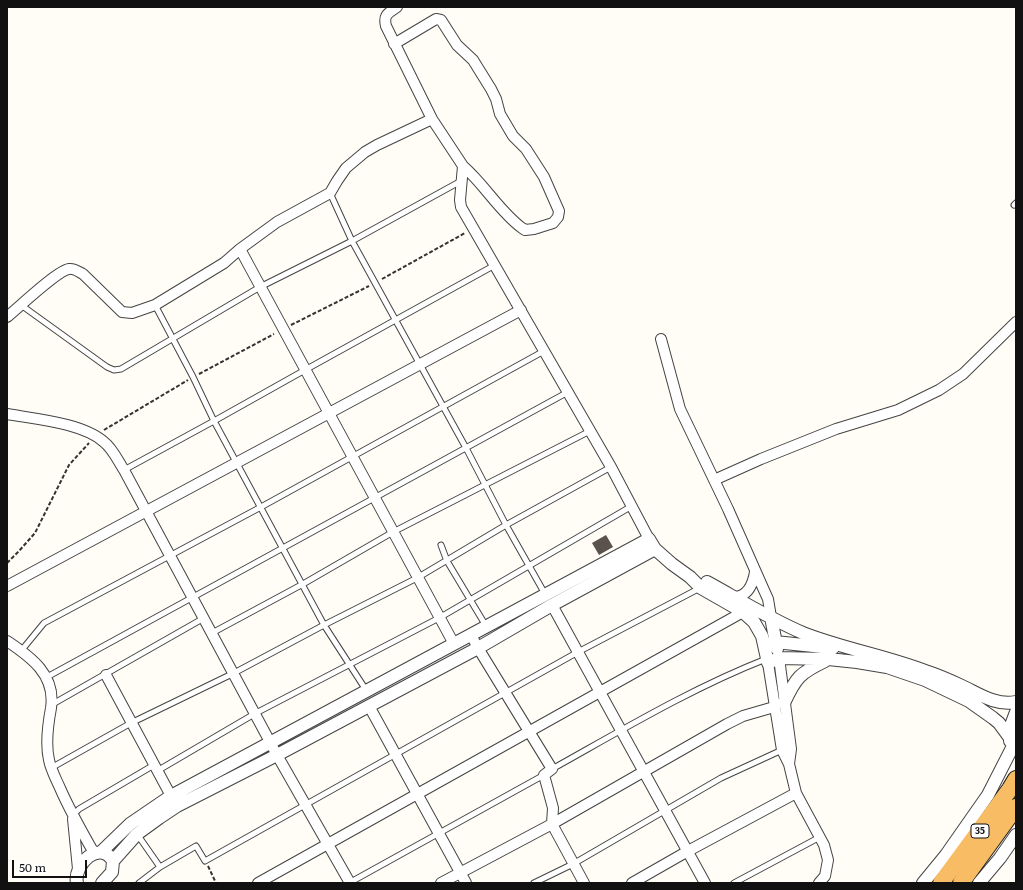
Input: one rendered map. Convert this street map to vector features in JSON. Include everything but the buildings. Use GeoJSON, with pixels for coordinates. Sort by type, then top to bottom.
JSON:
{"type":"FeatureCollection","features":[{"type":"Feature","properties":{"kind":"highway","name":"35"},"geometry":{"type":"LineString","coordinates":[[941,883],[1010,789],[1016,778]]}},
{"type":"Feature","properties":{"kind":"highway","name":"35"},"geometry":{"type":"LineString","coordinates":[[961,883],[1016,807]]}},
{"type":"Feature","properties":{"kind":"street"},"geometry":{"type":"LineString","coordinates":[[394,44],[436,19],[441,20],[457,45],[473,60],[494,94],[500,114],[513,136],[526,149],[544,177],[559,211],[558,217],[552,223],[534,230],[525,230],[506,214],[483,186],[463,166],[432,120],[394,44],[386,26],[384,18],[397,7]]}},
{"type":"Feature","properties":{"kind":"street"},"geometry":{"type":"LineString","coordinates":[[7,317],[56,276],[69,269],[76,270],[84,274],[122,312],[132,313],[155,305],[215,269],[277,222],[330,193],[336,181],[346,168],[365,152],[432,120]]}},
{"type":"Feature","properties":{"kind":"street"},"geometry":{"type":"LineString","coordinates":[[463,166],[460,203],[611,467],[652,544],[672,564],[690,577],[701,588],[743,612],[754,622],[770,644]]}},
{"type":"Feature","properties":{"kind":"street"},"geometry":{"type":"LineString","coordinates":[[240,249],[454,644]]}},
{"type":"Feature","properties":{"kind":"street"},"geometry":{"type":"LineString","coordinates":[[7,586],[521,310]]}},
{"type":"Feature","properties":{"kind":"street"},"geometry":{"type":"LineString","coordinates":[[714,480],[761,459],[836,430],[892,412],[939,390],[963,374],[1016,322]]}},
{"type":"Feature","properties":{"kind":"street"},"geometry":{"type":"LineString","coordinates":[[661,338],[680,409],[768,599],[771,617],[771,660],[779,705],[791,749],[789,764]]}},
{"type":"Feature","properties":{"kind":"street"},"geometry":{"type":"LineString","coordinates":[[7,414],[31,417],[79,429],[96,435],[108,445],[124,470],[256,713],[277,755],[306,804],[349,883]]}},
{"type":"Feature","properties":{"kind":"street"},"geometry":{"type":"LineString","coordinates":[[68,883],[77,875],[88,857],[98,852],[130,824],[171,796],[471,635],[549,600],[652,544]]}},
{"type":"Feature","properties":{"kind":"street"},"geometry":{"type":"LineString","coordinates":[[735,597],[743,596],[747,592],[752,583],[755,572]]}},
{"type":"Feature","properties":{"kind":"street"},"geometry":{"type":"LineString","coordinates":[[690,577],[706,582],[771,617],[805,633],[851,649],[911,665],[949,680],[993,701],[1006,703],[1016,702]]}},
{"type":"Feature","properties":{"kind":"street"},"geometry":{"type":"LineString","coordinates":[[102,883],[112,872],[113,861],[137,834],[177,806],[277,755],[478,648],[549,600]]}},
{"type":"Feature","properties":{"kind":"street"},"geometry":{"type":"LineString","coordinates":[[549,600],[705,883]]}},
{"type":"Feature","properties":{"kind":"street"},"geometry":{"type":"LineString","coordinates":[[258,883],[743,612]]}},
{"type":"Feature","properties":{"kind":"street"},"geometry":{"type":"LineString","coordinates":[[471,635],[529,732],[548,772],[553,808],[552,824],[584,883]]}},
{"type":"Feature","properties":{"kind":"street"},"geometry":{"type":"LineString","coordinates":[[7,641],[21,650],[47,677],[50,685],[51,706],[48,738],[48,757],[51,768],[72,815],[98,852],[109,855],[113,861]]}},
{"type":"Feature","properties":{"kind":"street"},"geometry":{"type":"LineString","coordinates":[[770,644],[851,649]]}},
{"type":"Feature","properties":{"kind":"street"},"geometry":{"type":"LineString","coordinates":[[771,660],[828,659],[887,667],[938,686],[981,709],[999,723],[1012,748]]}},
{"type":"Feature","properties":{"kind":"street"},"geometry":{"type":"LineString","coordinates":[[441,883],[552,824],[643,771],[738,719],[779,705],[801,674],[828,659]]}},
{"type":"Feature","properties":{"kind":"street"},"geometry":{"type":"LineString","coordinates":[[106,675],[171,796]]}},
{"type":"Feature","properties":{"kind":"street"},"geometry":{"type":"LineString","coordinates":[[779,705],[782,750],[789,764],[796,792],[824,845],[828,860],[825,876],[819,883]]}},
{"type":"Feature","properties":{"kind":"street"},"geometry":{"type":"LineString","coordinates":[[369,706],[466,883]]}},
{"type":"Feature","properties":{"kind":"street"},"geometry":{"type":"LineString","coordinates":[[923,883],[946,855],[988,795],[1012,748],[1011,724],[1016,712]]}},
{"type":"Feature","properties":{"kind":"street"},"geometry":{"type":"LineString","coordinates":[[632,883],[796,792]]}},
{"type":"Feature","properties":{"kind":"street"},"geometry":{"type":"LineString","coordinates":[[72,815],[77,875]]}},
{"type":"Feature","properties":{"kind":"street"},"geometry":{"type":"LineString","coordinates":[[979,883],[1000,858],[1016,835]]}},
{"type":"Feature","properties":{"kind":"lane"},"geometry":{"type":"LineString","coordinates":[[21,306],[107,367],[114,370],[121,369],[260,287],[352,240],[462,180]]}},
{"type":"Feature","properties":{"kind":"lane"},"geometry":{"type":"LineString","coordinates":[[330,193],[352,240],[466,448],[506,525],[549,600]]}},
{"type":"Feature","properties":{"kind":"lane"},"geometry":{"type":"LineString","coordinates":[[124,470],[214,422],[495,265]]}},
{"type":"Feature","properties":{"kind":"lane"},"geometry":{"type":"LineString","coordinates":[[155,305],[193,377],[214,422],[324,625],[367,691]]}},
{"type":"Feature","properties":{"kind":"lane"},"geometry":{"type":"LineString","coordinates":[[21,650],[44,623],[261,507],[544,351]]}},
{"type":"Feature","properties":{"kind":"lane"},"geometry":{"type":"LineString","coordinates":[[47,677],[568,392]]}},
{"type":"Feature","properties":{"kind":"lane"},"geometry":{"type":"LineString","coordinates":[[212,633],[303,584],[393,532],[590,431]]}},
{"type":"Feature","properties":{"kind":"lane"},"geometry":{"type":"LineString","coordinates":[[51,768],[131,723],[234,673],[417,578],[448,561],[506,525],[611,467]]}},
{"type":"Feature","properties":{"kind":"lane"},"geometry":{"type":"LineString","coordinates":[[72,815],[79,809],[256,713],[439,618],[632,506]]}},
{"type":"Feature","properties":{"kind":"lane"},"geometry":{"type":"LineString","coordinates":[[441,545],[448,561],[487,627]]}},
{"type":"Feature","properties":{"kind":"lane"},"geometry":{"type":"LineString","coordinates":[[139,883],[160,867],[196,846],[205,861],[578,652],[701,588]]}},
{"type":"Feature","properties":{"kind":"lane"},"geometry":{"type":"LineString","coordinates":[[51,706],[204,618]]}},
{"type":"Feature","properties":{"kind":"lane"},"geometry":{"type":"LineString","coordinates":[[349,883],[621,731],[725,676],[771,660]]}},
{"type":"Feature","properties":{"kind":"lane"},"geometry":{"type":"LineString","coordinates":[[534,883],[573,864],[722,778],[782,750]]}},
{"type":"Feature","properties":{"kind":"lane"},"geometry":{"type":"LineString","coordinates":[[137,834],[160,867]]}},
{"type":"Feature","properties":{"kind":"lane"},"geometry":{"type":"LineString","coordinates":[[734,883],[820,837]]}},
{"type":"Feature","properties":{"kind":"path"},"geometry":{"type":"LineString","coordinates":[[7,563],[35,533],[69,465],[96,435],[193,377],[375,282],[474,228]]}},
{"type":"Feature","properties":{"kind":"path"},"geometry":{"type":"LineString","coordinates":[[205,861],[216,883]]}}]}
